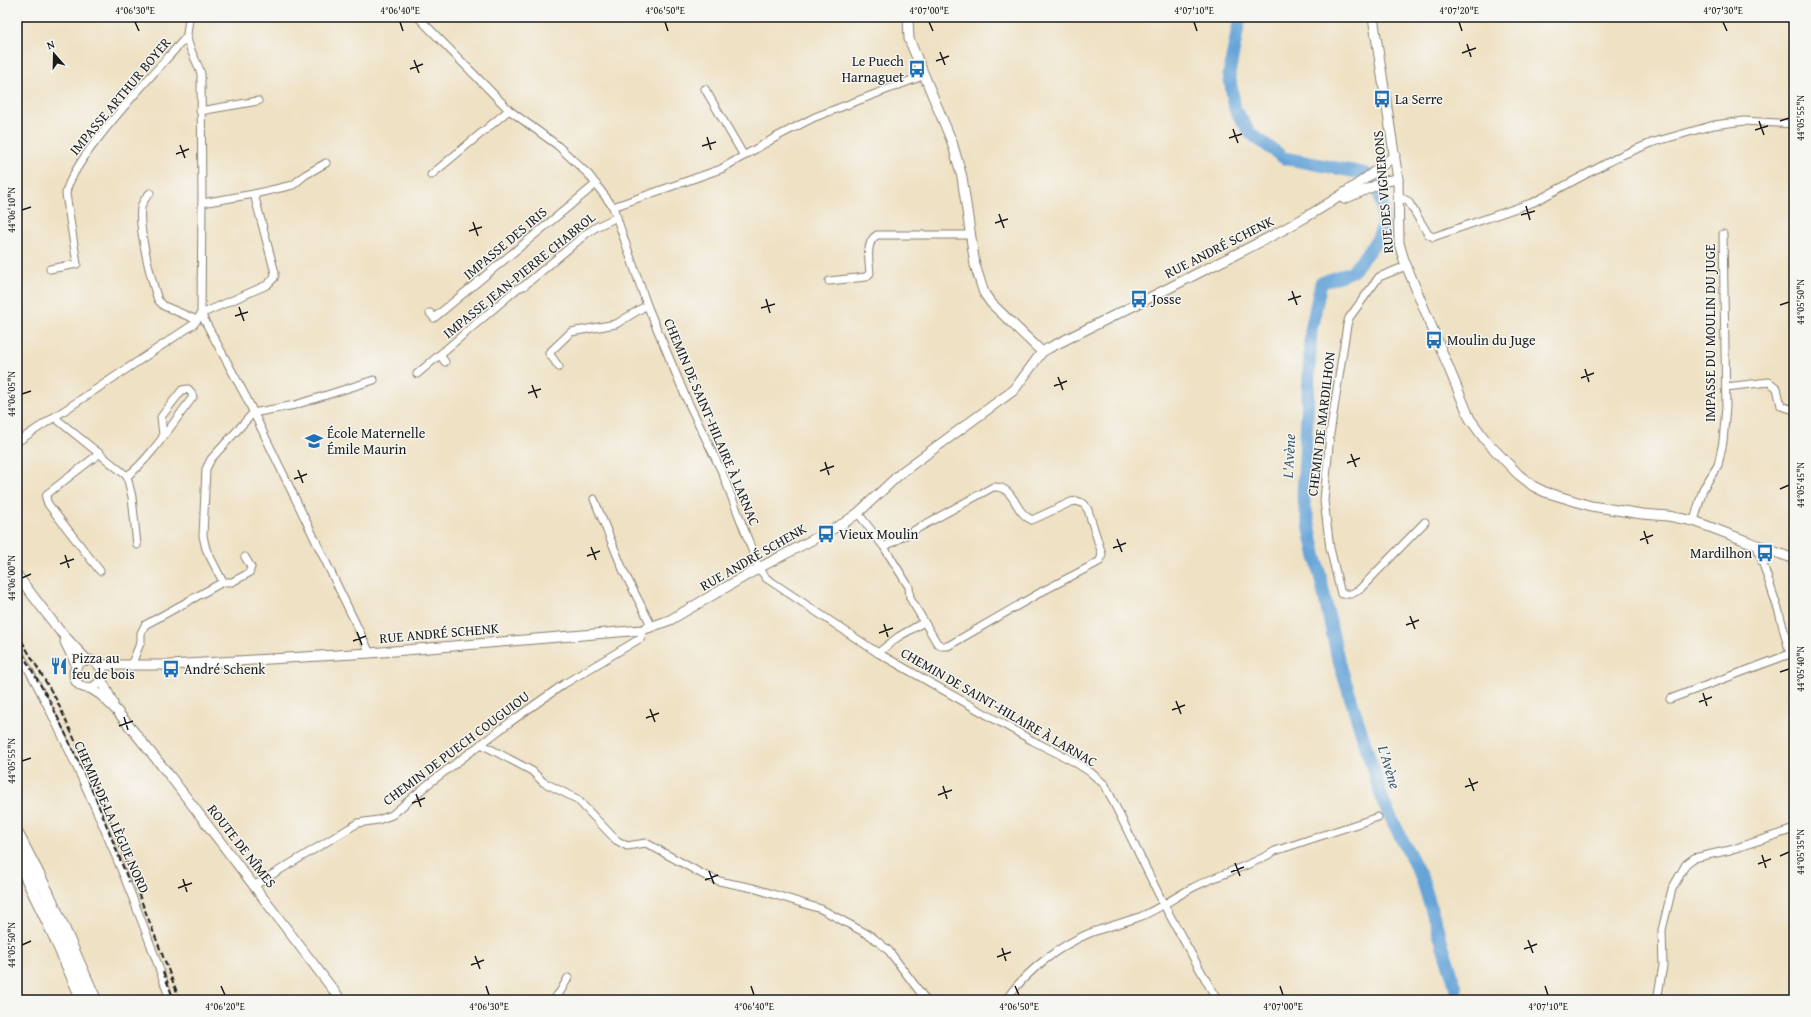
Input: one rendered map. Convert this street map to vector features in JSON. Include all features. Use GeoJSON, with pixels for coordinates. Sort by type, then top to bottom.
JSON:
{"type":"FeatureCollection","features":[{"type":"Feature","properties":{"kind":"highway"},"geometry":{"type":"LineString","coordinates":[[17,834],[46,892],[95,1000]]}},
{"type":"Feature","properties":{"kind":"highway"},"geometry":{"type":"LineString","coordinates":[[17,857],[53,932],[83,1000]]}},
{"type":"Feature","properties":{"kind":"street"},"geometry":{"type":"LineString","coordinates":[[189,17],[187,36],[190,47],[198,62],[201,74],[200,111],[202,203],[199,317],[254,413],[370,653]]}},
{"type":"Feature","properties":{"kind":"street","name":"CHEMIN DE SAINT-HILAIRE À LARNAC"},"geometry":{"type":"LineString","coordinates":[[418,17],[509,110],[558,145],[589,175],[613,207],[647,305],[687,400],[722,472],[759,568],[766,578],[878,653],[1073,762],[1090,772],[1105,785],[1164,905],[1217,1000]]}},
{"type":"Feature","properties":{"kind":"street"},"geometry":{"type":"LineString","coordinates":[[908,17],[909,39],[952,142],[962,177],[975,266],[984,293],[991,303],[1042,352]]}},
{"type":"Feature","properties":{"kind":"street","name":"RUE DES VIGNERONS"},"geometry":{"type":"LineString","coordinates":[[1373,17],[1398,179],[1399,243],[1406,266],[1470,419],[1486,441],[1518,474],[1533,486],[1545,492],[1591,506],[1642,514],[1668,516],[1694,521],[1794,559]]}},
{"type":"Feature","properties":{"kind":"street","name":"IMPASSE ARTHUR BOYER"},"geometry":{"type":"LineString","coordinates":[[50,269],[77,264],[66,194],[66,186],[71,177],[100,136],[187,36]]}},
{"type":"Feature","properties":{"kind":"street"},"geometry":{"type":"LineString","coordinates":[[613,207],[722,170],[778,136],[815,117],[925,75]]}},
{"type":"Feature","properties":{"kind":"street"},"geometry":{"type":"LineString","coordinates":[[705,89],[744,156]]}},
{"type":"Feature","properties":{"kind":"street"},"geometry":{"type":"LineString","coordinates":[[200,111],[258,101]]}},
{"type":"Feature","properties":{"kind":"street"},"geometry":{"type":"LineString","coordinates":[[431,175],[509,110]]}},
{"type":"Feature","properties":{"kind":"street"},"geometry":{"type":"LineString","coordinates":[[1399,197],[1408,201],[1428,234],[1433,237],[1534,202],[1604,164],[1654,142],[1714,125],[1744,121],[1794,124]]}},
{"type":"Feature","properties":{"kind":"street","name":"RUE ANDRÉ SCHENK"},"geometry":{"type":"LineString","coordinates":[[1362,188],[1395,156]]}},
{"type":"Feature","properties":{"kind":"street"},"geometry":{"type":"LineString","coordinates":[[202,203],[293,186],[306,175],[326,164]]}},
{"type":"Feature","properties":{"kind":"street","name":"RUE ANDRÉ SCHENK"},"geometry":{"type":"LineString","coordinates":[[99,665],[131,666],[370,653],[646,629],[670,620],[759,568],[844,523],[858,513],[902,472],[1014,390],[1042,352],[1252,247],[1318,210],[1362,188],[1398,179]]}},
{"type":"Feature","properties":{"kind":"street","name":"IMPASSE DES IRIS"},"geometry":{"type":"LineString","coordinates":[[430,314],[434,318],[596,184]]}},
{"type":"Feature","properties":{"kind":"street"},"geometry":{"type":"LineString","coordinates":[[150,193],[142,202],[140,210],[145,251],[157,296],[164,306],[199,317]]}},
{"type":"Feature","properties":{"kind":"street"},"geometry":{"type":"LineString","coordinates":[[17,442],[194,324],[199,317],[267,286],[274,278],[274,273],[254,194]]}},
{"type":"Feature","properties":{"kind":"street","name":"IMPASSE JEAN-PIERRE CHABROL"},"geometry":{"type":"LineString","coordinates":[[418,374],[518,288],[524,286],[588,233],[598,226],[617,217]]}},
{"type":"Feature","properties":{"kind":"street","name":"IMPASSE DU MOULIN DU JUGE"},"geometry":{"type":"LineString","coordinates":[[1694,521],[1703,489],[1718,465],[1724,435],[1726,387],[1722,234]]}},
{"type":"Feature","properties":{"kind":"street"},"geometry":{"type":"LineString","coordinates":[[829,281],[866,277],[870,273],[868,256],[870,245],[872,238],[877,235],[970,235]]}},
{"type":"Feature","properties":{"kind":"street","name":"CHEMIN DE MARDILHON"},"geometry":{"type":"LineString","coordinates":[[1406,266],[1379,277],[1349,318],[1347,325],[1330,434],[1324,501],[1330,548],[1341,594],[1351,594],[1359,590],[1424,522]]}},
{"type":"Feature","properties":{"kind":"street"},"geometry":{"type":"LineString","coordinates":[[559,367],[549,352],[571,332],[616,324],[647,305]]}},
{"type":"Feature","properties":{"kind":"street","name":"IMPASSE JEAN-PIERRE CHABROL"},"geometry":{"type":"LineString","coordinates":[[440,356],[445,362]]}},
{"type":"Feature","properties":{"kind":"street"},"geometry":{"type":"LineString","coordinates":[[223,582],[206,549],[203,536],[205,474],[207,466],[254,413],[295,405],[374,380]]}},
{"type":"Feature","properties":{"kind":"street"},"geometry":{"type":"LineString","coordinates":[[1726,387],[1769,382],[1777,388],[1781,406],[1794,410]]}},
{"type":"Feature","properties":{"kind":"street"},"geometry":{"type":"LineString","coordinates":[[127,476],[135,471],[193,397],[188,389],[182,390],[161,417],[163,435]]}},
{"type":"Feature","properties":{"kind":"street"},"geometry":{"type":"LineString","coordinates":[[54,417],[127,476],[132,497],[137,545]]}},
{"type":"Feature","properties":{"kind":"street"},"geometry":{"type":"LineString","coordinates":[[100,454],[47,494],[46,498],[48,504],[100,570]]}},
{"type":"Feature","properties":{"kind":"street"},"geometry":{"type":"LineString","coordinates":[[858,513],[884,547],[908,587],[910,598],[924,622],[937,643],[942,646],[948,646],[1043,591],[1100,562],[1102,554],[1088,510],[1084,504],[1077,501],[1070,502],[1032,520],[1026,517],[1007,489],[1001,486],[993,487],[884,547]]}},
{"type":"Feature","properties":{"kind":"street"},"geometry":{"type":"LineString","coordinates":[[594,499],[624,572],[649,621],[646,629]]}},
{"type":"Feature","properties":{"kind":"street"},"geometry":{"type":"LineString","coordinates":[[1670,699],[1790,654],[1779,612],[1757,546]]}},
{"type":"Feature","properties":{"kind":"street"},"geometry":{"type":"LineString","coordinates":[[131,666],[141,641],[141,633],[145,625],[223,582],[232,582],[250,572],[251,567],[245,557]]}},
{"type":"Feature","properties":{"kind":"street","name":"ROUTE DE NÎMES"},"geometry":{"type":"LineString","coordinates":[[17,575],[59,630],[87,660],[95,662],[99,665],[102,677],[117,711]]}},
{"type":"Feature","properties":{"kind":"street"},"geometry":{"type":"LineString","coordinates":[[878,653],[898,637],[924,622]]}},
{"type":"Feature","properties":{"kind":"street","name":"CHEMIN DE PUECH COUGUIOU"},"geometry":{"type":"LineString","coordinates":[[255,886],[358,823],[378,820],[392,815],[427,785],[481,744],[564,684],[641,638],[646,629]]}},
{"type":"Feature","properties":{"kind":"street","name":"ROUTE DE NÎMES"},"geometry":{"type":"LineString","coordinates":[[59,630],[77,666],[74,672],[76,682],[81,686],[90,688],[101,695],[117,711],[255,886],[341,1000]]}},
{"type":"Feature","properties":{"kind":"street","name":"CHEMIN DE LA LÈGUE NORD"},"geometry":{"type":"LineString","coordinates":[[17,649],[65,743],[116,855],[136,905],[170,1000]]}},
{"type":"Feature","properties":{"kind":"street"},"geometry":{"type":"LineString","coordinates":[[77,666],[87,660]]}},
{"type":"Feature","properties":{"kind":"street","name":"RUE ANDRÉ SCHENK"},"geometry":{"type":"LineString","coordinates":[[102,677],[131,666]]}},
{"type":"Feature","properties":{"kind":"street"},"geometry":{"type":"LineString","coordinates":[[90,688],[95,687],[102,677]]}},
{"type":"Feature","properties":{"kind":"street"},"geometry":{"type":"LineString","coordinates":[[481,744],[532,771],[543,782],[577,799],[616,840],[627,846],[646,843],[704,875],[719,881],[753,888],[821,909],[871,936],[889,951],[926,1000]]}},
{"type":"Feature","properties":{"kind":"street"},"geometry":{"type":"LineString","coordinates":[[1006,1000],[1041,963],[1064,946],[1090,933],[1142,916],[1192,888],[1264,858],[1275,851],[1378,817]]}},
{"type":"Feature","properties":{"kind":"street"},"geometry":{"type":"LineString","coordinates":[[1657,1000],[1663,966],[1662,930],[1672,889],[1686,864],[1694,858],[1730,850],[1794,829]]}},
{"type":"Feature","properties":{"kind":"street"},"geometry":{"type":"LineString","coordinates":[[552,1000],[560,992],[568,978]]}},
{"type":"Feature","properties":{"kind":"waterway","name":"L'Avène"},"geometry":{"type":"LineString","coordinates":[[1240,17],[1229,74],[1235,109],[1250,133],[1284,158],[1367,174],[1378,187],[1383,208],[1383,225],[1377,240],[1353,271],[1321,283],[1311,330],[1303,497],[1337,655],[1384,804],[1422,879],[1456,988],[1455,1000]]}},
{"type":"Feature","properties":{"kind":"railway"},"geometry":{"type":"LineString","coordinates":[[17,633],[56,699],[100,795],[180,1000]]}},
{"type":"Feature","properties":{"kind":"railway"},"geometry":{"type":"LineString","coordinates":[[17,645],[51,703],[96,799],[129,882]]}},
{"type":"Feature","properties":{"kind":"railway"},"geometry":{"type":"LineString","coordinates":[[163,972],[174,1000]]}},
{"type":"Feature","properties":{"kind":"place","name":"Le Puech Harnaguet"},"geometry":{"type":"Point","coordinates":[917,69]}},
{"type":"Feature","properties":{"kind":"place","name":"La Serre"},"geometry":{"type":"Point","coordinates":[1382,99]}},
{"type":"Feature","properties":{"kind":"place","name":"Josse"},"geometry":{"type":"Point","coordinates":[1139,299]}},
{"type":"Feature","properties":{"kind":"place","name":"Moulin du Juge"},"geometry":{"type":"Point","coordinates":[1434,340]}},
{"type":"Feature","properties":{"kind":"place","name":"École Maternelle Émile Maurin"},"geometry":{"type":"Point","coordinates":[314,441]}},
{"type":"Feature","properties":{"kind":"place","name":"Vieux Moulin"},"geometry":{"type":"Point","coordinates":[826,534]}},
{"type":"Feature","properties":{"kind":"place","name":"Mardilhon"},"geometry":{"type":"Point","coordinates":[1765,553]}},
{"type":"Feature","properties":{"kind":"place","name":"Pizza au feu de bois"},"geometry":{"type":"Point","coordinates":[59,666]}},
{"type":"Feature","properties":{"kind":"place","name":"André Schenk"},"geometry":{"type":"Point","coordinates":[171,669]}}]}
